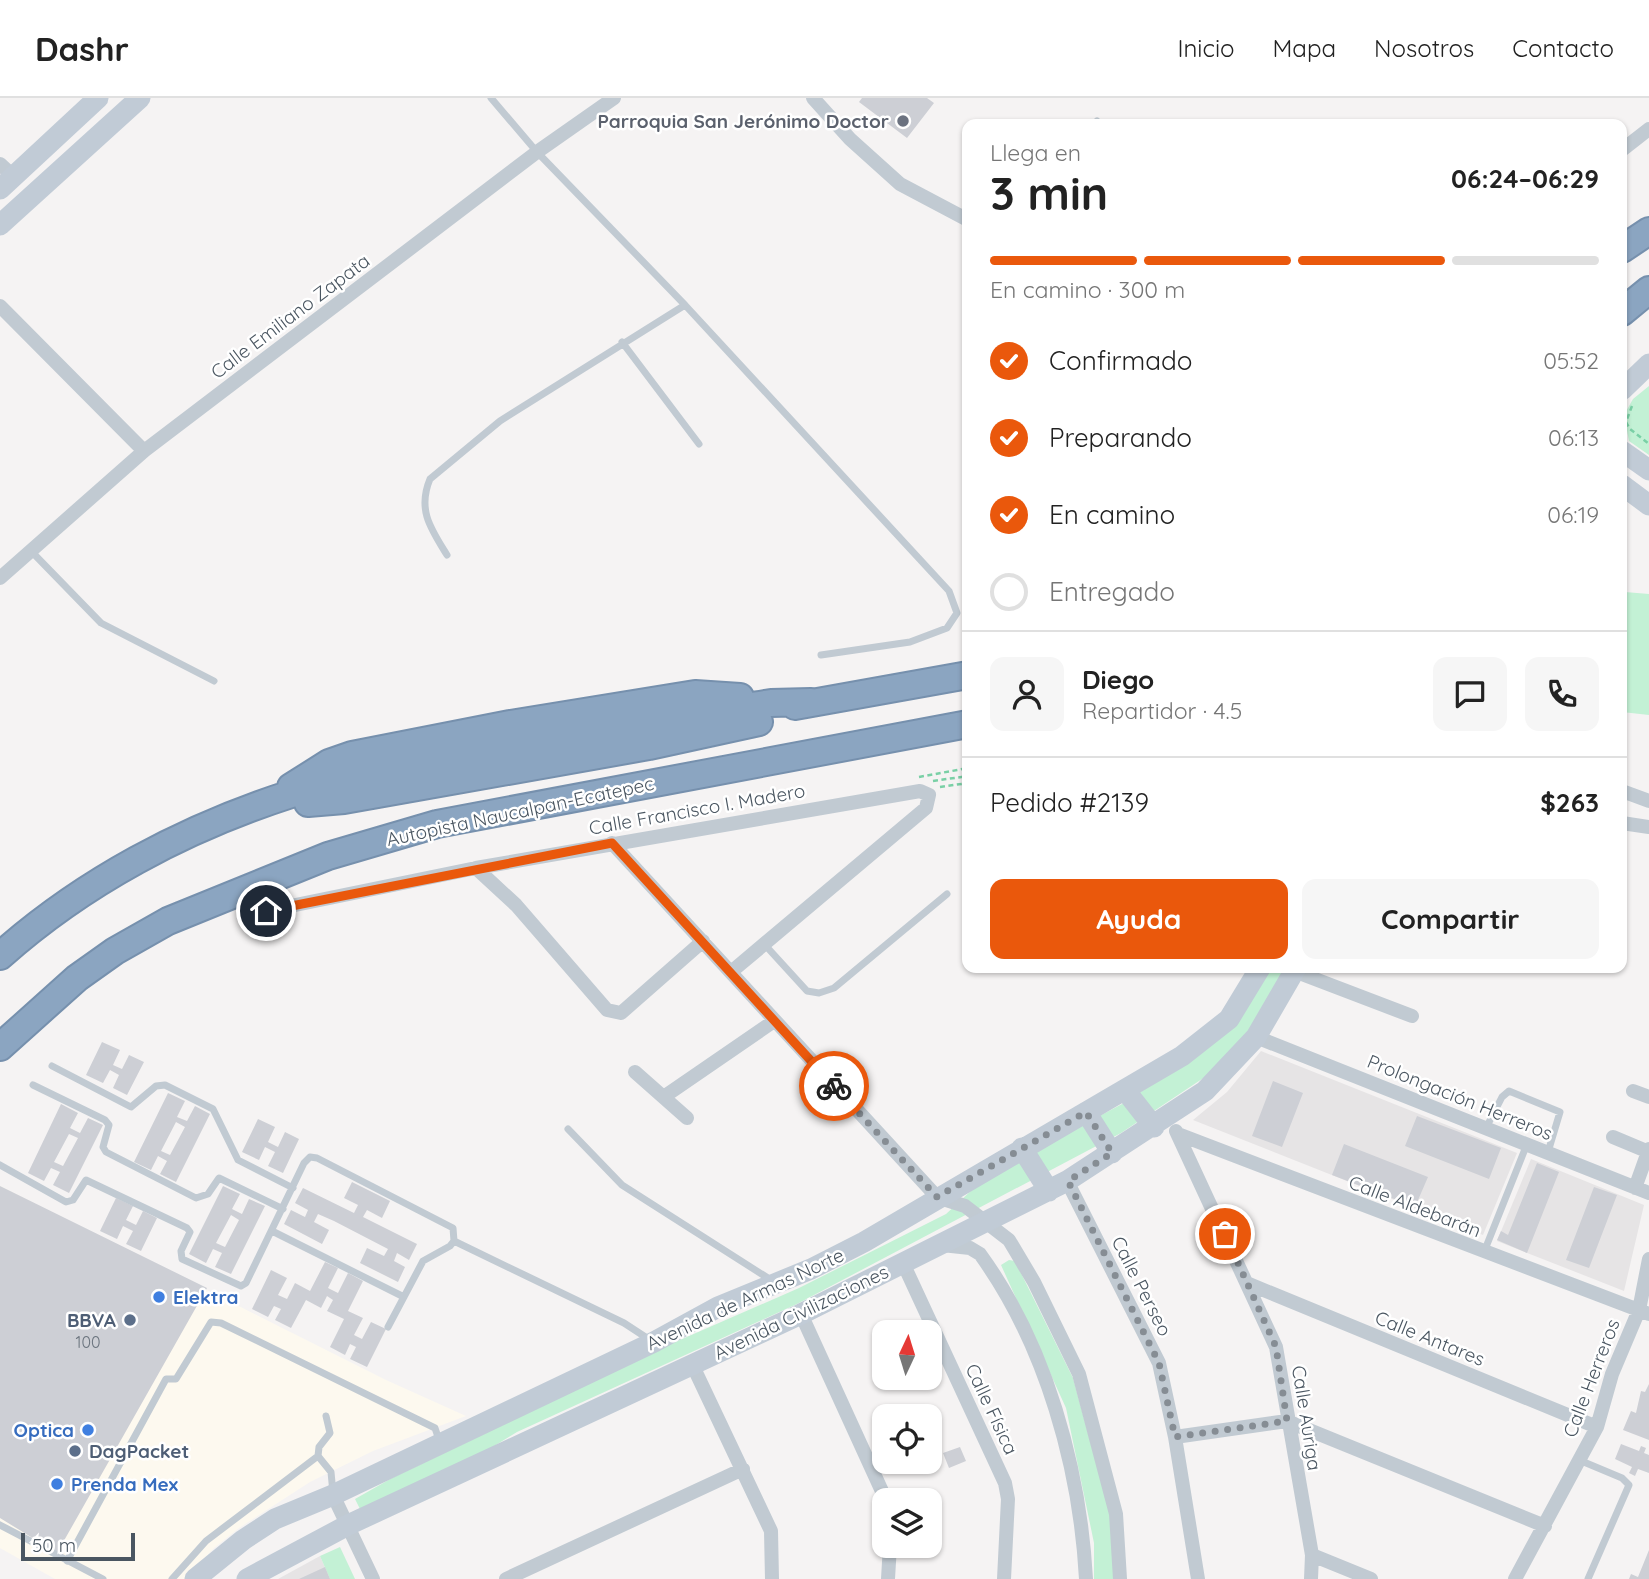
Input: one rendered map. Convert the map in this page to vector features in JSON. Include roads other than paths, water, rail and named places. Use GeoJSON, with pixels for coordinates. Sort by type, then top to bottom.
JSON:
{"type":"FeatureCollection","features":[{"type":"Feature","properties":{"kind":"highway"},"geometry":{"type":"LineString","coordinates":[[1627,246],[1649,231]]}},
{"type":"Feature","properties":{"kind":"highway"},"geometry":{"type":"LineString","coordinates":[[1627,308],[1649,290]]}},
{"type":"Feature","properties":{"kind":"highway"},"geometry":{"type":"LineString","coordinates":[[257,808],[811,702],[962,676]]}},
{"type":"Feature","properties":{"kind":"highway"},"geometry":{"type":"LineString","coordinates":[[257,808],[358,744],[412,730],[639,692],[811,702]]}},
{"type":"Feature","properties":{"kind":"highway"},"geometry":{"type":"LineString","coordinates":[[0,956],[67,902],[145,855],[336,772],[404,756],[752,698]]}},
{"type":"Feature","properties":{"kind":"highway"},"geometry":{"type":"LineString","coordinates":[[290,794],[406,766],[514,745],[771,703],[811,702]]}},
{"type":"Feature","properties":{"kind":"highway","name":"Autopista Naucalpan-Ecatepec"},"geometry":{"type":"LineString","coordinates":[[0,1047],[77,978],[115,951],[168,921],[328,856],[437,824],[962,725]]}},
{"type":"Feature","properties":{"kind":"main road"},"geometry":{"type":"LineString","coordinates":[[5,177],[98,98]]}},
{"type":"Feature","properties":{"kind":"main road"},"geometry":{"type":"LineString","coordinates":[[0,225],[140,98]]}},
{"type":"Feature","properties":{"kind":"main road"},"geometry":{"type":"LineString","coordinates":[[1629,395],[1649,364]]}},
{"type":"Feature","properties":{"kind":"main road"},"geometry":{"type":"LineString","coordinates":[[1627,455],[1649,470]]}},
{"type":"Feature","properties":{"kind":"main road"},"geometry":{"type":"LineString","coordinates":[[1627,492],[1649,505]]}},
{"type":"Feature","properties":{"kind":"main road","name":"Avenida de Armas Norte"},"geometry":{"type":"LineString","coordinates":[[195,1579],[233,1547],[275,1519],[333,1495],[654,1342],[718,1307],[811,1269],[864,1242],[1182,1056],[1229,1019],[1257,973]]}},
{"type":"Feature","properties":{"kind":"main road","name":"Avenida Civilizaciones"},"geometry":{"type":"LineString","coordinates":[[247,1579],[348,1525],[801,1314],[1058,1186],[1112,1153],[1167,1126],[1237,1061],[1256,1037],[1293,973]]}},
{"type":"Feature","properties":{"kind":"main road"},"geometry":{"type":"LineString","coordinates":[[1213,1031],[1237,1061]]}},
{"type":"Feature","properties":{"kind":"main road"},"geometry":{"type":"LineString","coordinates":[[1125,1090],[1167,1126]]}},
{"type":"Feature","properties":{"kind":"main road"},"geometry":{"type":"LineString","coordinates":[[1086,1112],[1112,1153]]}},
{"type":"Feature","properties":{"kind":"main road"},"geometry":{"type":"LineString","coordinates":[[1022,1148],[1058,1186]]}},
{"type":"Feature","properties":{"kind":"street","name":"Calle Emiliano Zapata"},"geometry":{"type":"LineString","coordinates":[[2,573],[145,451],[537,152],[614,98]]}},
{"type":"Feature","properties":{"kind":"street"},"geometry":{"type":"LineString","coordinates":[[813,98],[850,139],[900,184],[962,217]]}},
{"type":"Feature","properties":{"kind":"street"},"geometry":{"type":"LineString","coordinates":[[1627,146],[1649,129]]}},
{"type":"Feature","properties":{"kind":"street"},"geometry":{"type":"LineString","coordinates":[[0,306],[145,451]]}},
{"type":"Feature","properties":{"kind":"street","name":"Calle Francisco I. Madero"},"geometry":{"type":"LineString","coordinates":[[266,911],[612,843],[920,791],[929,795],[926,808],[765,945]]}},
{"type":"Feature","properties":{"kind":"street"},"geometry":{"type":"LineString","coordinates":[[1627,793],[1649,801]]}},
{"type":"Feature","properties":{"kind":"street"},"geometry":{"type":"LineString","coordinates":[[1627,824],[1649,827]]}},
{"type":"Feature","properties":{"kind":"street"},"geometry":{"type":"LineString","coordinates":[[612,843],[937,1197],[965,1206],[1009,1240],[1079,1374],[1116,1514],[1120,1579]]}},
{"type":"Feature","properties":{"kind":"street"},"geometry":{"type":"LineString","coordinates":[[476,868],[516,905],[607,1010],[621,1013],[704,941]]}},
{"type":"Feature","properties":{"kind":"street"},"geometry":{"type":"LineString","coordinates":[[731,972],[765,945]]}},
{"type":"Feature","properties":{"kind":"street"},"geometry":{"type":"LineString","coordinates":[[1305,973],[1412,1016]]}},
{"type":"Feature","properties":{"kind":"street"},"geometry":{"type":"LineString","coordinates":[[665,1097],[774,1021]]}},
{"type":"Feature","properties":{"kind":"street","name":"Prolongación Herreros"},"geometry":{"type":"LineString","coordinates":[[1256,1037],[1642,1191]]}},
{"type":"Feature","properties":{"kind":"street"},"geometry":{"type":"LineString","coordinates":[[635,1072],[687,1118]]}},
{"type":"Feature","properties":{"kind":"street"},"geometry":{"type":"LineString","coordinates":[[1633,1091],[1649,1097]]}},
{"type":"Feature","properties":{"kind":"street","name":"Calle Aldebarán"},"geometry":{"type":"LineString","coordinates":[[1167,1126],[1484,1253],[1644,1312]]}},
{"type":"Feature","properties":{"kind":"street","name":"Calle Auriga"},"geometry":{"type":"LineString","coordinates":[[1167,1126],[1249,1284],[1276,1347],[1312,1555],[1311,1579]]}},
{"type":"Feature","properties":{"kind":"street"},"geometry":{"type":"LineString","coordinates":[[1613,1137],[1649,1151],[1642,1191]]}},
{"type":"Feature","properties":{"kind":"street","name":"Calle Perseo"},"geometry":{"type":"LineString","coordinates":[[1058,1186],[1159,1363],[1175,1437],[1198,1579]]}},
{"type":"Feature","properties":{"kind":"street"},"geometry":{"type":"LineString","coordinates":[[941,1245],[970,1248],[980,1254],[1020,1322],[1055,1405],[1068,1453],[1084,1532],[1086,1579]]}},
{"type":"Feature","properties":{"kind":"street","name":"Calle Herreros"},"geometry":{"type":"LineString","coordinates":[[1515,1579],[1597,1427],[1612,1374],[1644,1312],[1649,1259]]}},
{"type":"Feature","properties":{"kind":"street","name":"Calle Física"},"geometry":{"type":"LineString","coordinates":[[903,1263],[1005,1483],[1008,1499],[1004,1579]]}},
{"type":"Feature","properties":{"kind":"street","name":"Calle Antares"},"geometry":{"type":"LineString","coordinates":[[1249,1284],[1597,1427]]}},
{"type":"Feature","properties":{"kind":"street"},"geometry":{"type":"LineString","coordinates":[[801,1314],[881,1488]]}},
{"type":"Feature","properties":{"kind":"street"},"geometry":{"type":"LineString","coordinates":[[692,1364],[771,1531],[772,1579]]}},
{"type":"Feature","properties":{"kind":"street"},"geometry":{"type":"LineString","coordinates":[[1175,1437],[1287,1421],[1545,1526]]}},
{"type":"Feature","properties":{"kind":"street"},"geometry":{"type":"LineString","coordinates":[[506,1579],[743,1469]]}},
{"type":"Feature","properties":{"kind":"street"},"geometry":{"type":"LineString","coordinates":[[333,1495],[373,1579]]}},
{"type":"Feature","properties":{"kind":"street"},"geometry":{"type":"LineString","coordinates":[[1312,1555],[1371,1579]]}},
{"type":"Feature","properties":{"kind":"street"},"geometry":{"type":"LineString","coordinates":[[888,1579],[889,1558]]}},
{"type":"Feature","properties":{"kind":"lane"},"geometry":{"type":"LineString","coordinates":[[491,98],[537,152],[685,304],[949,591],[957,613],[947,628],[910,642],[821,655]]}},
{"type":"Feature","properties":{"kind":"lane"},"geometry":{"type":"LineString","coordinates":[[447,555],[426,521],[425,492],[430,480],[500,421],[685,304]]}},
{"type":"Feature","properties":{"kind":"lane"},"geometry":{"type":"LineString","coordinates":[[622,342],[699,443]]}},
{"type":"Feature","properties":{"kind":"lane"},"geometry":{"type":"LineString","coordinates":[[31,551],[101,623],[214,681]]}},
{"type":"Feature","properties":{"kind":"lane"},"geometry":{"type":"LineString","coordinates":[[765,945],[807,991],[819,993],[834,988],[947,894]]}},
{"type":"Feature","properties":{"kind":"lane"},"geometry":{"type":"LineString","coordinates":[[52,1066],[131,1107],[156,1086],[165,1085],[213,1109],[238,1160],[293,1188]]}},
{"type":"Feature","properties":{"kind":"lane"},"geometry":{"type":"LineString","coordinates":[[33,1085],[105,1120],[109,1125],[103,1147],[106,1152],[196,1198],[208,1194],[219,1178],[283,1209]]}},
{"type":"Feature","properties":{"kind":"lane"},"geometry":{"type":"LineString","coordinates":[[1486,1128],[1502,1097],[1509,1091],[1560,1112],[1548,1153]]}},
{"type":"Feature","properties":{"kind":"lane"},"geometry":{"type":"LineString","coordinates":[[568,1129],[622,1185],[775,1283]]}},
{"type":"Feature","properties":{"kind":"lane"},"geometry":{"type":"LineString","coordinates":[[1484,1253],[1527,1144]]}},
{"type":"Feature","properties":{"kind":"lane"},"geometry":{"type":"LineString","coordinates":[[0,1165],[70,1203],[82,1183],[91,1181],[187,1228],[190,1232],[181,1251],[182,1259],[233,1285],[246,1283],[304,1163],[310,1157],[317,1158],[453,1228],[454,1241],[423,1261],[388,1327]]}},
{"type":"Feature","properties":{"kind":"lane"},"geometry":{"type":"LineString","coordinates":[[272,1231],[404,1297]]}},
{"type":"Feature","properties":{"kind":"lane"},"geometry":{"type":"LineString","coordinates":[[454,1241],[624,1323],[654,1342]]}},
{"type":"Feature","properties":{"kind":"lane"},"geometry":{"type":"LineString","coordinates":[[67,1561],[166,1379],[176,1378],[211,1322],[221,1323],[435,1428],[440,1444]]}},
{"type":"Feature","properties":{"kind":"lane"},"geometry":{"type":"LineString","coordinates":[[326,1416],[330,1433],[319,1447],[318,1456],[331,1472],[333,1495]]}},
{"type":"Feature","properties":{"kind":"lane"},"geometry":{"type":"LineString","coordinates":[[172,1579],[206,1541],[318,1456]]}},
{"type":"Feature","properties":{"kind":"lane"},"geometry":{"type":"LineString","coordinates":[[1579,1460],[1622,1478],[1629,1485],[1588,1579]]}},
{"type":"Feature","properties":{"kind":"lane"},"geometry":{"type":"LineString","coordinates":[[0,1525],[103,1579]]}},
{"type":"Feature","properties":{"kind":"place","name":"Parroquia San Jerónimo Doctor"},"geometry":{"type":"Point","coordinates":[903,121]}},
{"type":"Feature","properties":{"kind":"place","name":"Elektra"},"geometry":{"type":"Point","coordinates":[159,1297]}},
{"type":"Feature","properties":{"kind":"place","name":"BBVA"},"geometry":{"type":"Point","coordinates":[130,1320]}},
{"type":"Feature","properties":{"kind":"place","name":"Optica"},"geometry":{"type":"Point","coordinates":[88,1430]}},
{"type":"Feature","properties":{"kind":"place","name":"DagPacket"},"geometry":{"type":"Point","coordinates":[75,1451]}},
{"type":"Feature","properties":{"kind":"place","name":"Prenda Mex"},"geometry":{"type":"Point","coordinates":[57,1484]}}]}
